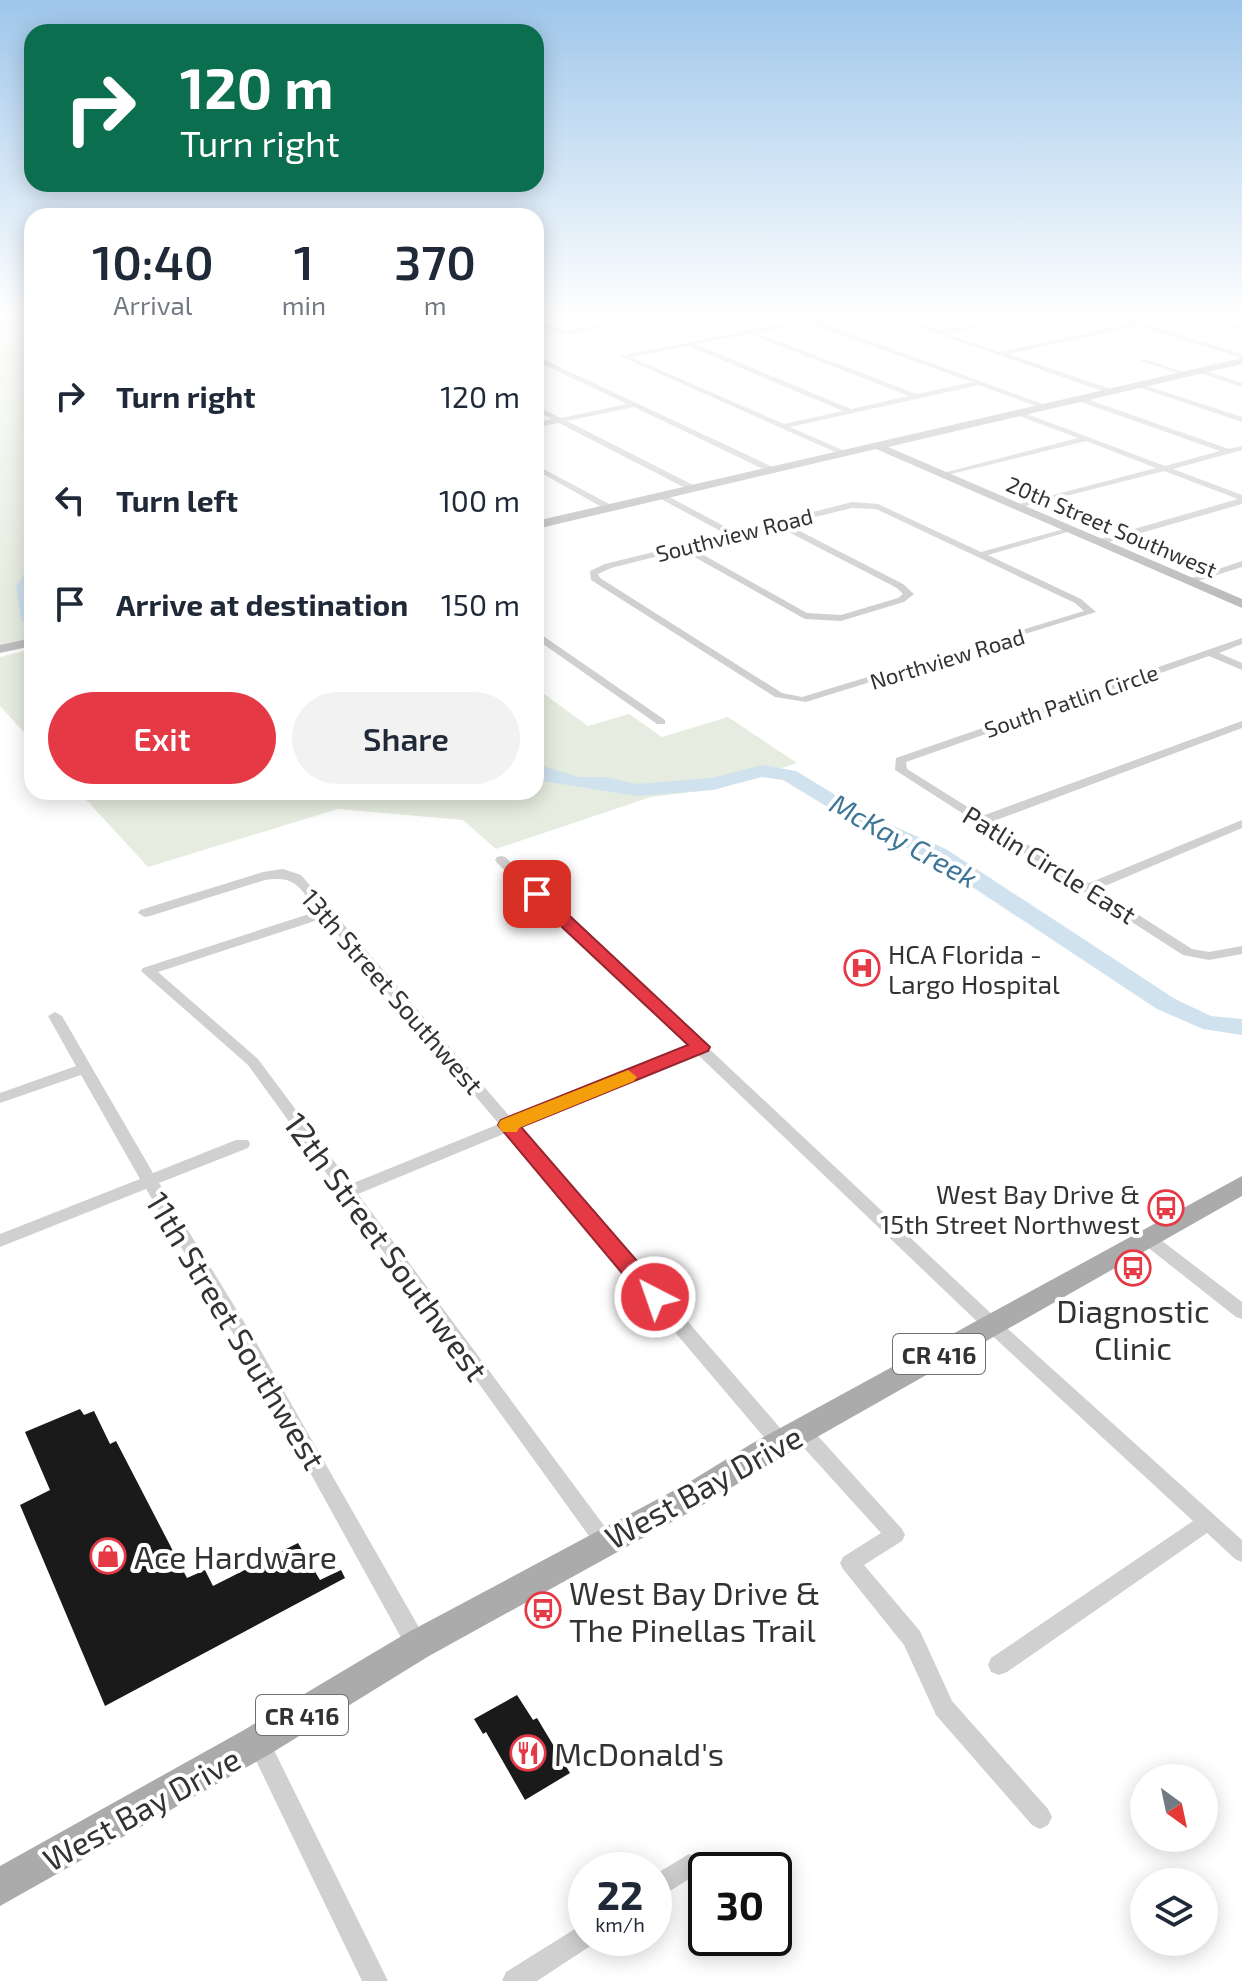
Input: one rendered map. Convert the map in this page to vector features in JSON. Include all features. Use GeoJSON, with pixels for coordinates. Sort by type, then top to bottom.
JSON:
{"type":"FeatureCollection","features":[{"type":"Feature","properties":{"kind":"main road","name":"West Bay Drive"},"geometry":{"type":"LineString","coordinates":[[0,1887],[257,1742],[417,1645],[697,1493],[791,1437],[1242,1185]]}},
{"type":"Feature","properties":{"kind":"street"},"geometry":{"type":"LineString","coordinates":[[544,423],[611,409]]}},
{"type":"Feature","properties":{"kind":"street"},"geometry":{"type":"LineString","coordinates":[[643,409],[772,470]]}},
{"type":"Feature","properties":{"kind":"street"},"geometry":{"type":"LineString","coordinates":[[743,409],[844,454]]}},
{"type":"Feature","properties":{"kind":"street"},"geometry":{"type":"LineString","coordinates":[[845,409],[849,411]]}},
{"type":"Feature","properties":{"kind":"street"},"geometry":{"type":"LineString","coordinates":[[782,427],[856,409]]}},
{"type":"Feature","properties":{"kind":"street"},"geometry":{"type":"LineString","coordinates":[[544,523],[1036,409]]}},
{"type":"Feature","properties":{"kind":"street"},"geometry":{"type":"LineString","coordinates":[[1110,409],[1242,457]]}},
{"type":"Feature","properties":{"kind":"street"},"geometry":{"type":"LineString","coordinates":[[1212,409],[1242,420]]}},
{"type":"Feature","properties":{"kind":"street"},"geometry":{"type":"LineString","coordinates":[[544,412],[694,489]]}},
{"type":"Feature","properties":{"kind":"street"},"geometry":{"type":"LineString","coordinates":[[1019,413],[1242,500]]}},
{"type":"Feature","properties":{"kind":"street"},"geometry":{"type":"LineString","coordinates":[[943,474],[1085,439]]}},
{"type":"Feature","properties":{"kind":"street","name":"20th Street Southwest"},"geometry":{"type":"LineString","coordinates":[[877,446],[1242,604]]}},
{"type":"Feature","properties":{"kind":"street"},"geometry":{"type":"LineString","coordinates":[[1018,507],[1242,448]]}},
{"type":"Feature","properties":{"kind":"street"},"geometry":{"type":"LineString","coordinates":[[544,471],[610,508]]}},
{"type":"Feature","properties":{"kind":"street"},"geometry":{"type":"LineString","coordinates":[[662,496],[731,533]]}},
{"type":"Feature","properties":{"kind":"street"},"geometry":{"type":"LineString","coordinates":[[1099,542],[1242,500]]}},
{"type":"Feature","properties":{"kind":"street","name":"Southview Road"},"geometry":{"type":"LineString","coordinates":[[802,700],[779,695],[596,580],[593,573],[608,566],[731,533],[852,505],[878,507],[980,555]]}},
{"type":"Feature","properties":{"kind":"street"},"geometry":{"type":"LineString","coordinates":[[684,548],[805,616],[841,618],[904,599],[909,594],[900,586],[779,524]]}},
{"type":"Feature","properties":{"kind":"street"},"geometry":{"type":"LineString","coordinates":[[980,555],[1068,529]]}},
{"type":"Feature","properties":{"kind":"street","name":"Northview Road"},"geometry":{"type":"LineString","coordinates":[[802,700],[1091,612],[1078,601],[980,555]]}},
{"type":"Feature","properties":{"kind":"street"},"geometry":{"type":"LineString","coordinates":[[1188,581],[1242,564]]}},
{"type":"Feature","properties":{"kind":"street"},"geometry":{"type":"LineString","coordinates":[[544,640],[661,722]]}},
{"type":"Feature","properties":{"kind":"street","name":"South Patlin Circle"},"geometry":{"type":"LineString","coordinates":[[900,760],[1242,641]]}},
{"type":"Feature","properties":{"kind":"street"},"geometry":{"type":"LineString","coordinates":[[0,649],[24,644]]}},
{"type":"Feature","properties":{"kind":"street"},"geometry":{"type":"LineString","coordinates":[[1209,652],[1242,667]]}},
{"type":"Feature","properties":{"kind":"street"},"geometry":{"type":"LineString","coordinates":[[981,821],[1242,724]]}},
{"type":"Feature","properties":{"kind":"street","name":"Patlin Circle East"},"geometry":{"type":"LineString","coordinates":[[900,760],[901,770],[1188,952],[1209,956],[1242,950]]}},
{"type":"Feature","properties":{"kind":"street"},"geometry":{"type":"LineString","coordinates":[[1089,888],[1242,824]]}},
{"type":"Feature","properties":{"kind":"street"},"geometry":{"type":"LineString","coordinates":[[501,860],[992,1325],[1242,1553]]}},
{"type":"Feature","properties":{"kind":"street","name":"13th Street Southwest"},"geometry":{"type":"LineString","coordinates":[[145,913],[263,876],[283,873],[297,878],[508,1125],[791,1437],[895,1535],[850,1563],[912,1638],[944,1708],[1040,1817]]}},
{"type":"Feature","properties":{"kind":"street","name":"12th Street Southwest"},"geometry":{"type":"LineString","coordinates":[[325,913],[148,971],[253,1062],[604,1541]]}},
{"type":"Feature","properties":{"kind":"street","name":"11th Street Southwest"},"geometry":{"type":"LineString","coordinates":[[55,1016],[150,1182],[243,1335],[417,1645]]}},
{"type":"Feature","properties":{"kind":"street"},"geometry":{"type":"LineString","coordinates":[[347,1192],[701,1047]]}},
{"type":"Feature","properties":{"kind":"street"},"geometry":{"type":"LineString","coordinates":[[0,1098],[86,1068]]}},
{"type":"Feature","properties":{"kind":"street"},"geometry":{"type":"LineString","coordinates":[[0,1241],[242,1144]]}},
{"type":"Feature","properties":{"kind":"street"},"geometry":{"type":"LineString","coordinates":[[1147,1238],[1242,1312]]}},
{"type":"Feature","properties":{"kind":"street"},"geometry":{"type":"LineString","coordinates":[[999,1665],[1207,1522]]}},
{"type":"Feature","properties":{"kind":"street"},"geometry":{"type":"LineString","coordinates":[[257,1742],[375,1981]]}},
{"type":"Feature","properties":{"kind":"street"},"geometry":{"type":"LineString","coordinates":[[515,1981],[568,1946]]}},
{"type":"Feature","properties":{"kind":"shaded area"},"geometry":{"type":"Polygon","coordinates":[[[0,409],[24,409],[24,641],[0,647],[0,409]]]}},
{"type":"Feature","properties":{"kind":"shaded area"},"geometry":{"type":"Polygon","coordinates":[[[24,651],[24,732],[0,706],[0,657],[24,651]]]}},
{"type":"Feature","properties":{"kind":"shaded area"},"geometry":{"type":"Polygon","coordinates":[[[544,694],[588,726],[629,714],[662,737],[728,717],[797,763],[717,789],[651,797],[496,849],[463,820],[338,809],[148,867],[86,800],[544,800],[544,694]]]}},
{"type":"Feature","properties":{"kind":"water"},"geometry":{"type":"Polygon","coordinates":[[[24,574],[24,622],[21,621],[16,587],[24,574]]]}},
{"type":"Feature","properties":{"kind":"building","name":"Ace Hardware"},"geometry":{"type":"Polygon","coordinates":[[[80,1409],[84,1415],[94,1411],[110,1444],[116,1441],[187,1578],[205,1570],[213,1586],[298,1543],[320,1580],[341,1570],[345,1578],[105,1706],[20,1505],[50,1490],[25,1432],[80,1409]]]}},
{"type":"Feature","properties":{"kind":"building","name":"McDonald's"},"geometry":{"type":"Polygon","coordinates":[[[517,1695],[533,1720],[537,1718],[570,1773],[525,1800],[486,1732],[483,1734],[474,1719],[517,1695]]]}},
{"type":"Feature","properties":{"kind":"waterway","name":"McKay Creek"},"geometry":{"type":"LineString","coordinates":[[544,774],[579,783],[604,783],[637,790],[713,784],[762,771],[789,775],[861,819],[938,854],[1166,1004],[1212,1024],[1242,1027]]}},
{"type":"Feature","properties":{"kind":"slow traffic"},"geometry":{"type":"LineString","coordinates":[[510,1127],[508,1125],[628,1077]]}},
{"type":"Feature","properties":{"kind":"place","name":"HCA Florida - Largo Hospital"},"geometry":{"type":"Point","coordinates":[862,968]}},
{"type":"Feature","properties":{"kind":"place","name":"West Bay Drive & 15th Street Northwest"},"geometry":{"type":"Point","coordinates":[1166,1208]}},
{"type":"Feature","properties":{"kind":"place","name":"Diagnostic Clinic"},"geometry":{"type":"Point","coordinates":[1133,1268]}},
{"type":"Feature","properties":{"kind":"place","name":"Ace Hardware"},"geometry":{"type":"Point","coordinates":[108,1556]}},
{"type":"Feature","properties":{"kind":"place","name":"West Bay Drive & The Pinellas Trail"},"geometry":{"type":"Point","coordinates":[543,1610]}},
{"type":"Feature","properties":{"kind":"place","name":"McDonald's"},"geometry":{"type":"Point","coordinates":[528,1753]}},
{"type":"Feature","properties":{"kind":"route"},"geometry":{"type":"LineString","coordinates":[[537,894],[701,1047],[508,1125],[655,1297]]}}]}
